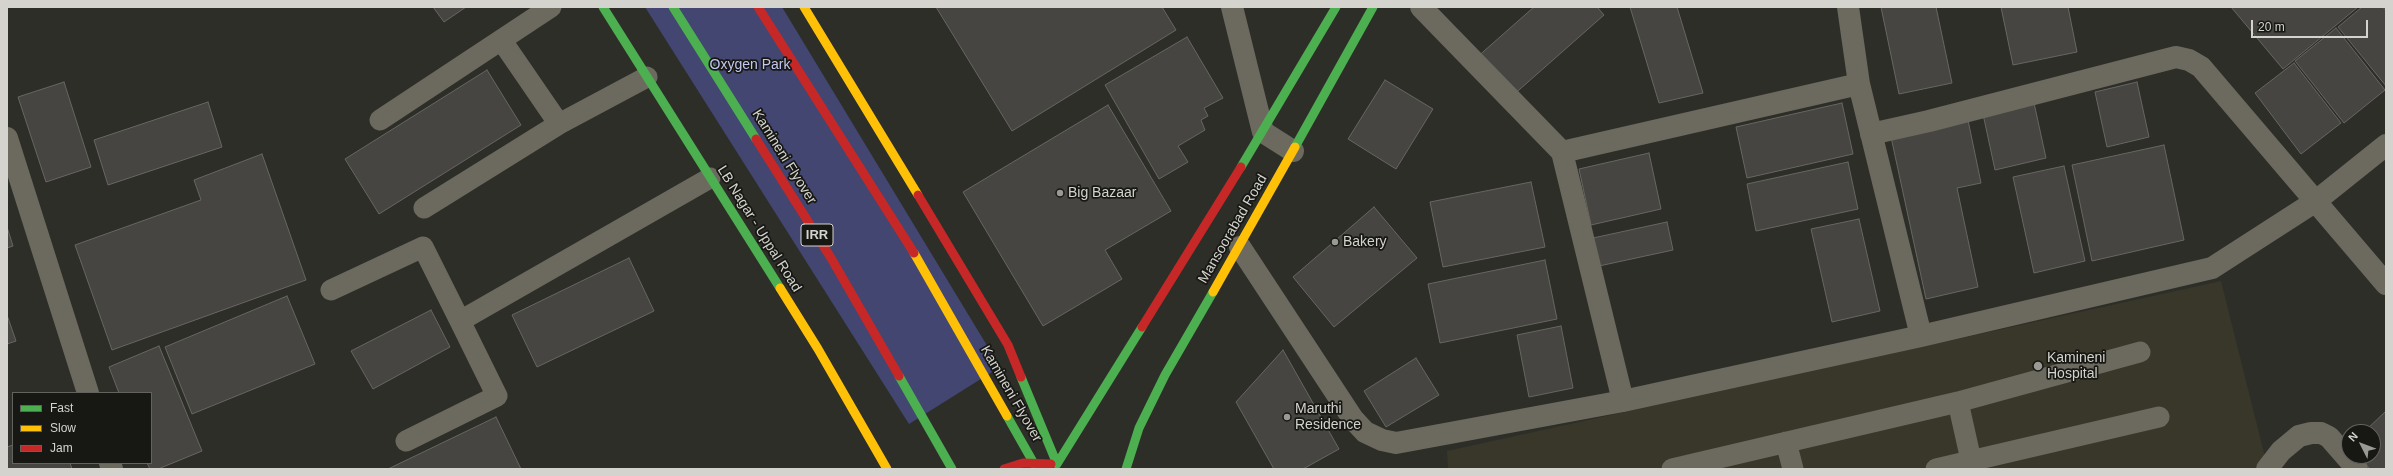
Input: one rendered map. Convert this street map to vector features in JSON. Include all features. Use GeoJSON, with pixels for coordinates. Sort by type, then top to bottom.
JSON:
{"type":"FeatureCollection","features":[{"type":"Feature","properties":{"kind":"main road","name":"LB Nagar - Uppal Road"},"geometry":{"type":"LineString","coordinates":[[603,7],[818,349],[887,469]]}},
{"type":"Feature","properties":{"kind":"main road","name":"Kamineni Flyover"},"geometry":{"type":"LineString","coordinates":[[673,7],[831,258],[952,469]]}},
{"type":"Feature","properties":{"kind":"main road","name":"Kamineni Flyover"},"geometry":{"type":"LineString","coordinates":[[758,7],[910,245],[1037,469]]}},
{"type":"Feature","properties":{"kind":"main road"},"geometry":{"type":"LineString","coordinates":[[804,7],[1008,345],[1056,464]]}},
{"type":"Feature","properties":{"kind":"main road"},"geometry":{"type":"LineString","coordinates":[[1056,464],[1306,64],[1336,7]]}},
{"type":"Feature","properties":{"kind":"main road","name":"Mansoorabad Road"},"geometry":{"type":"LineString","coordinates":[[1126,469],[1139,428],[1165,375],[1240,246],[1293,150],[1330,78],[1373,7]]}},
{"type":"Feature","properties":{"kind":"main road"},"geometry":{"type":"LineString","coordinates":[[1004,469],[1023,463],[1056,464],[1069,469]]}},
{"type":"Feature","properties":{"kind":"street"},"geometry":{"type":"LineString","coordinates":[[1421,7],[1562,152],[1623,401]]}},
{"type":"Feature","properties":{"kind":"street"},"geometry":{"type":"LineString","coordinates":[[1848,7],[1859,84],[1921,336]]}},
{"type":"Feature","properties":{"kind":"street"},"geometry":{"type":"LineString","coordinates":[[1232,9],[1263,132],[1293,150]]}},
{"type":"Feature","properties":{"kind":"street"},"geometry":{"type":"LineString","coordinates":[[1871,134],[1929,121],[2176,57],[2189,60],[2201,67],[2386,284]]}},
{"type":"Feature","properties":{"kind":"street"},"geometry":{"type":"LineString","coordinates":[[1562,152],[1859,84]]}},
{"type":"Feature","properties":{"kind":"street"},"geometry":{"type":"LineString","coordinates":[[7,138],[88,392]]}},
{"type":"Feature","properties":{"kind":"street"},"geometry":{"type":"LineString","coordinates":[[1240,246],[1353,419],[1365,432],[1382,440],[1396,443],[1623,401],[1921,336],[2212,268],[2316,201],[2386,145]]}},
{"type":"Feature","properties":{"kind":"street"},"geometry":{"type":"LineString","coordinates":[[2267,469],[2281,451],[2299,436],[2311,433],[2321,433],[2329,437],[2357,469]]}},
{"type":"Feature","properties":{"kind":"lane"},"geometry":{"type":"LineString","coordinates":[[380,120],[502,41],[551,7]]}},
{"type":"Feature","properties":{"kind":"lane"},"geometry":{"type":"LineString","coordinates":[[502,41],[559,124]]}},
{"type":"Feature","properties":{"kind":"lane"},"geometry":{"type":"LineString","coordinates":[[424,208],[559,124],[647,77]]}},
{"type":"Feature","properties":{"kind":"lane"},"geometry":{"type":"LineString","coordinates":[[460,320],[710,178]]}},
{"type":"Feature","properties":{"kind":"lane"},"geometry":{"type":"LineString","coordinates":[[331,290],[422,247],[460,320],[497,396],[406,441]]}},
{"type":"Feature","properties":{"kind":"lane"},"geometry":{"type":"LineString","coordinates":[[1672,469],[1958,402],[2140,352]]}},
{"type":"Feature","properties":{"kind":"lane"},"geometry":{"type":"LineString","coordinates":[[1958,402],[1972,465]]}},
{"type":"Feature","properties":{"kind":"lane"},"geometry":{"type":"LineString","coordinates":[[1936,469],[1972,465],[2159,417]]}},
{"type":"Feature","properties":{"kind":"lane"},"geometry":{"type":"LineString","coordinates":[[1786,442],[1793,469]]}},
{"type":"Feature","properties":{"kind":"shaded area","name":"Kamineni Hospital"},"geometry":{"type":"Polygon","coordinates":[[[2221,281],[2268,469],[1448,469],[1447,451],[2221,281]]]}},
{"type":"Feature","properties":{"kind":"green space","name":"Oxygen Park"},"geometry":{"type":"Polygon","coordinates":[[[645,7],[782,7],[1000,367],[909,424],[645,7]]]}},
{"type":"Feature","properties":{"kind":"building"},"geometry":{"type":"Polygon","coordinates":[[[433,7],[466,7],[444,22],[433,7]]]}},
{"type":"Feature","properties":{"kind":"building"},"geometry":{"type":"Polygon","coordinates":[[[936,7],[1162,7],[1176,30],[1012,131],[936,7]]]}},
{"type":"Feature","properties":{"kind":"building"},"geometry":{"type":"Polygon","coordinates":[[[1534,7],[1597,7],[1604,15],[1511,97],[1475,59],[1534,7]]]}},
{"type":"Feature","properties":{"kind":"building"},"geometry":{"type":"Polygon","coordinates":[[[1630,7],[1677,7],[1703,93],[1659,103],[1630,7]]]}},
{"type":"Feature","properties":{"kind":"building"},"geometry":{"type":"Polygon","coordinates":[[[1881,7],[1936,7],[1952,83],[1899,94],[1881,7]]]}},
{"type":"Feature","properties":{"kind":"building"},"geometry":{"type":"Polygon","coordinates":[[[2001,7],[2068,7],[2077,52],[2013,65],[2001,7]]]}},
{"type":"Feature","properties":{"kind":"building"},"geometry":{"type":"Polygon","coordinates":[[[2231,7],[2358,7],[2283,69],[2231,7]]]}},
{"type":"Feature","properties":{"kind":"building"},"geometry":{"type":"Polygon","coordinates":[[[2362,7],[2383,7],[2386,11],[2386,86],[2338,27],[2362,7]]]}},
{"type":"Feature","properties":{"kind":"building"},"geometry":{"type":"Polygon","coordinates":[[[2336,28],[2385,90],[2344,123],[2295,61],[2336,28]]]}},
{"type":"Feature","properties":{"kind":"building"},"geometry":{"type":"Polygon","coordinates":[[[1187,37],[1223,98],[1204,108],[1208,116],[1201,120],[1205,130],[1178,146],[1188,162],[1159,179],[1105,85],[1187,37]]]}},
{"type":"Feature","properties":{"kind":"building"},"geometry":{"type":"Polygon","coordinates":[[[2294,63],[2341,123],[2301,154],[2255,93],[2294,63]]]}},
{"type":"Feature","properties":{"kind":"building"},"geometry":{"type":"Polygon","coordinates":[[[487,70],[521,125],[379,214],[345,159],[487,70]]]}},
{"type":"Feature","properties":{"kind":"building"},"geometry":{"type":"Polygon","coordinates":[[[1385,80],[1433,109],[1396,169],[1348,139],[1385,80]]]}},
{"type":"Feature","properties":{"kind":"building"},"geometry":{"type":"Polygon","coordinates":[[[64,82],[91,167],[46,182],[18,97],[64,82]]]}},
{"type":"Feature","properties":{"kind":"building"},"geometry":{"type":"Polygon","coordinates":[[[2137,82],[2149,137],[2107,147],[2095,92],[2137,82]]]}},
{"type":"Feature","properties":{"kind":"building"},"geometry":{"type":"Polygon","coordinates":[[[208,102],[222,147],[108,185],[94,140],[208,102]]]}},
{"type":"Feature","properties":{"kind":"building"},"geometry":{"type":"Polygon","coordinates":[[[1842,103],[1853,154],[1747,178],[1736,127],[1842,103]]]}},
{"type":"Feature","properties":{"kind":"building"},"geometry":{"type":"Polygon","coordinates":[[[2034,103],[2046,158],[1995,170],[1983,114],[2034,103]]]}},
{"type":"Feature","properties":{"kind":"building"},"geometry":{"type":"Polygon","coordinates":[[[1108,105],[1171,211],[1105,250],[1122,279],[1043,326],[963,192],[1108,105]]]}},
{"type":"Feature","properties":{"kind":"building"},"geometry":{"type":"Polygon","coordinates":[[[1968,120],[1981,183],[1957,188],[1978,287],[1926,299],[1891,137],[1968,120]]]}},
{"type":"Feature","properties":{"kind":"building"},"geometry":{"type":"Polygon","coordinates":[[[2164,145],[2184,240],[2092,261],[2072,165],[2164,145]]]}},
{"type":"Feature","properties":{"kind":"building"},"geometry":{"type":"Polygon","coordinates":[[[1649,153],[1661,209],[1591,225],[1579,169],[1649,153]]]}},
{"type":"Feature","properties":{"kind":"building"},"geometry":{"type":"Polygon","coordinates":[[[262,154],[306,280],[112,350],[75,245],[201,200],[194,180],[262,154]]]}},
{"type":"Feature","properties":{"kind":"building"},"geometry":{"type":"Polygon","coordinates":[[[1848,162],[1858,209],[1756,231],[1747,184],[1848,162]]]}},
{"type":"Feature","properties":{"kind":"building"},"geometry":{"type":"Polygon","coordinates":[[[2064,166],[2085,261],[2034,273],[2013,177],[2064,166]]]}},
{"type":"Feature","properties":{"kind":"building"},"geometry":{"type":"Polygon","coordinates":[[[1531,182],[1545,247],[1443,267],[1430,202],[1531,182]]]}},
{"type":"Feature","properties":{"kind":"building"},"geometry":{"type":"Polygon","coordinates":[[[1374,207],[1417,258],[1334,327],[1293,277],[1374,207]]]}},
{"type":"Feature","properties":{"kind":"building"},"geometry":{"type":"Polygon","coordinates":[[[1859,219],[1880,311],[1832,322],[1811,229],[1859,219]]]}},
{"type":"Feature","properties":{"kind":"building"},"geometry":{"type":"Polygon","coordinates":[[[1667,222],[1673,250],[1599,266],[1593,238],[1667,222]]]}},
{"type":"Feature","properties":{"kind":"building"},"geometry":{"type":"Polygon","coordinates":[[[7,227],[13,246],[7,248],[7,227]]]}},
{"type":"Feature","properties":{"kind":"building"},"geometry":{"type":"Polygon","coordinates":[[[629,258],[654,311],[537,367],[512,315],[629,258]]]}},
{"type":"Feature","properties":{"kind":"building"},"geometry":{"type":"Polygon","coordinates":[[[1545,260],[1557,319],[1440,343],[1428,284],[1545,260]]]}},
{"type":"Feature","properties":{"kind":"building"},"geometry":{"type":"Polygon","coordinates":[[[287,296],[315,364],[192,414],[165,347],[287,296]]]}},
{"type":"Feature","properties":{"kind":"building"},"geometry":{"type":"Polygon","coordinates":[[[431,310],[450,347],[373,389],[351,351],[431,310]]]}},
{"type":"Feature","properties":{"kind":"building"},"geometry":{"type":"Polygon","coordinates":[[[7,315],[16,341],[7,344],[7,315]]]}},
{"type":"Feature","properties":{"kind":"building"},"geometry":{"type":"Polygon","coordinates":[[[1561,326],[1573,388],[1529,397],[1517,335],[1561,326]]]}},
{"type":"Feature","properties":{"kind":"building"},"geometry":{"type":"Polygon","coordinates":[[[159,346],[202,451],[158,469],[150,469],[148,464],[152,464],[152,392],[119,392],[109,367],[159,346]]]}},
{"type":"Feature","properties":{"kind":"building"},"geometry":{"type":"Polygon","coordinates":[[[1283,350],[1339,449],[1303,469],[1274,469],[1236,402],[1283,350]]]}},
{"type":"Feature","properties":{"kind":"building"},"geometry":{"type":"Polygon","coordinates":[[[1416,358],[1439,395],[1386,427],[1364,391],[1416,358]]]}},
{"type":"Feature","properties":{"kind":"building"},"geometry":{"type":"Polygon","coordinates":[[[2386,411],[2386,469],[2370,469],[2365,464],[2381,464],[2381,424],[2372,424],[2386,411]]]}},
{"type":"Feature","properties":{"kind":"building"},"geometry":{"type":"Polygon","coordinates":[[[496,417],[521,469],[388,469],[496,417]]]}},
{"type":"Feature","properties":{"kind":"building"},"geometry":{"type":"Polygon","coordinates":[[[12,445],[12,464],[70,464],[72,469],[7,469],[7,447],[12,445]]]}},
{"type":"Feature","properties":{"kind":"traffic: fast"},"geometry":{"type":"LineString","coordinates":[[603,7],[780,288]]}},
{"type":"Feature","properties":{"kind":"traffic: fast"},"geometry":{"type":"LineString","coordinates":[[673,7],[756,139]]}},
{"type":"Feature","properties":{"kind":"traffic: fast"},"geometry":{"type":"LineString","coordinates":[[1241,167],[1336,7]]}},
{"type":"Feature","properties":{"kind":"traffic: fast"},"geometry":{"type":"LineString","coordinates":[[1295,147],[1373,7]]}},
{"type":"Feature","properties":{"kind":"traffic: fast"},"geometry":{"type":"LineString","coordinates":[[1126,469],[1139,428],[1165,375],[1213,292]]}},
{"type":"Feature","properties":{"kind":"traffic: fast"},"geometry":{"type":"LineString","coordinates":[[1057,464],[1142,327]]}},
{"type":"Feature","properties":{"kind":"traffic: fast"},"geometry":{"type":"LineString","coordinates":[[899,376],[952,469]]}},
{"type":"Feature","properties":{"kind":"traffic: fast"},"geometry":{"type":"LineString","coordinates":[[1021,377],[1057,464]]}},
{"type":"Feature","properties":{"kind":"traffic: fast"},"geometry":{"type":"LineString","coordinates":[[1007,416],[1037,469]]}},
{"type":"Feature","properties":{"kind":"traffic: slow"},"geometry":{"type":"LineString","coordinates":[[804,7],[918,195]]}},
{"type":"Feature","properties":{"kind":"traffic: slow"},"geometry":{"type":"LineString","coordinates":[[1213,292],[1295,147]]}},
{"type":"Feature","properties":{"kind":"traffic: slow"},"geometry":{"type":"LineString","coordinates":[[914,253],[1007,416]]}},
{"type":"Feature","properties":{"kind":"traffic: slow"},"geometry":{"type":"LineString","coordinates":[[780,288],[818,349],[887,469]]}},
{"type":"Feature","properties":{"kind":"traffic: jam"},"geometry":{"type":"LineString","coordinates":[[758,7],[914,253]]}},
{"type":"Feature","properties":{"kind":"traffic: jam"},"geometry":{"type":"LineString","coordinates":[[756,139],[831,258],[899,376]]}},
{"type":"Feature","properties":{"kind":"traffic: jam"},"geometry":{"type":"LineString","coordinates":[[1142,327],[1241,167]]}},
{"type":"Feature","properties":{"kind":"traffic: jam"},"geometry":{"type":"LineString","coordinates":[[918,195],[1008,345],[1021,377]]}},
{"type":"Feature","properties":{"kind":"traffic: jam"},"geometry":{"type":"LineString","coordinates":[[1004,469],[1023,463],[1051,464]]}},
{"type":"Feature","properties":{"kind":"place","name":"Big Bazaar"},"geometry":{"type":"Point","coordinates":[1060,193]}},
{"type":"Feature","properties":{"kind":"place","name":"Bakery"},"geometry":{"type":"Point","coordinates":[1335,242]}},
{"type":"Feature","properties":{"kind":"place","name":"Kamineni Hospital"},"geometry":{"type":"Point","coordinates":[2038,366]}},
{"type":"Feature","properties":{"kind":"place","name":"Maruthi Residence"},"geometry":{"type":"Point","coordinates":[1287,417]}}]}
